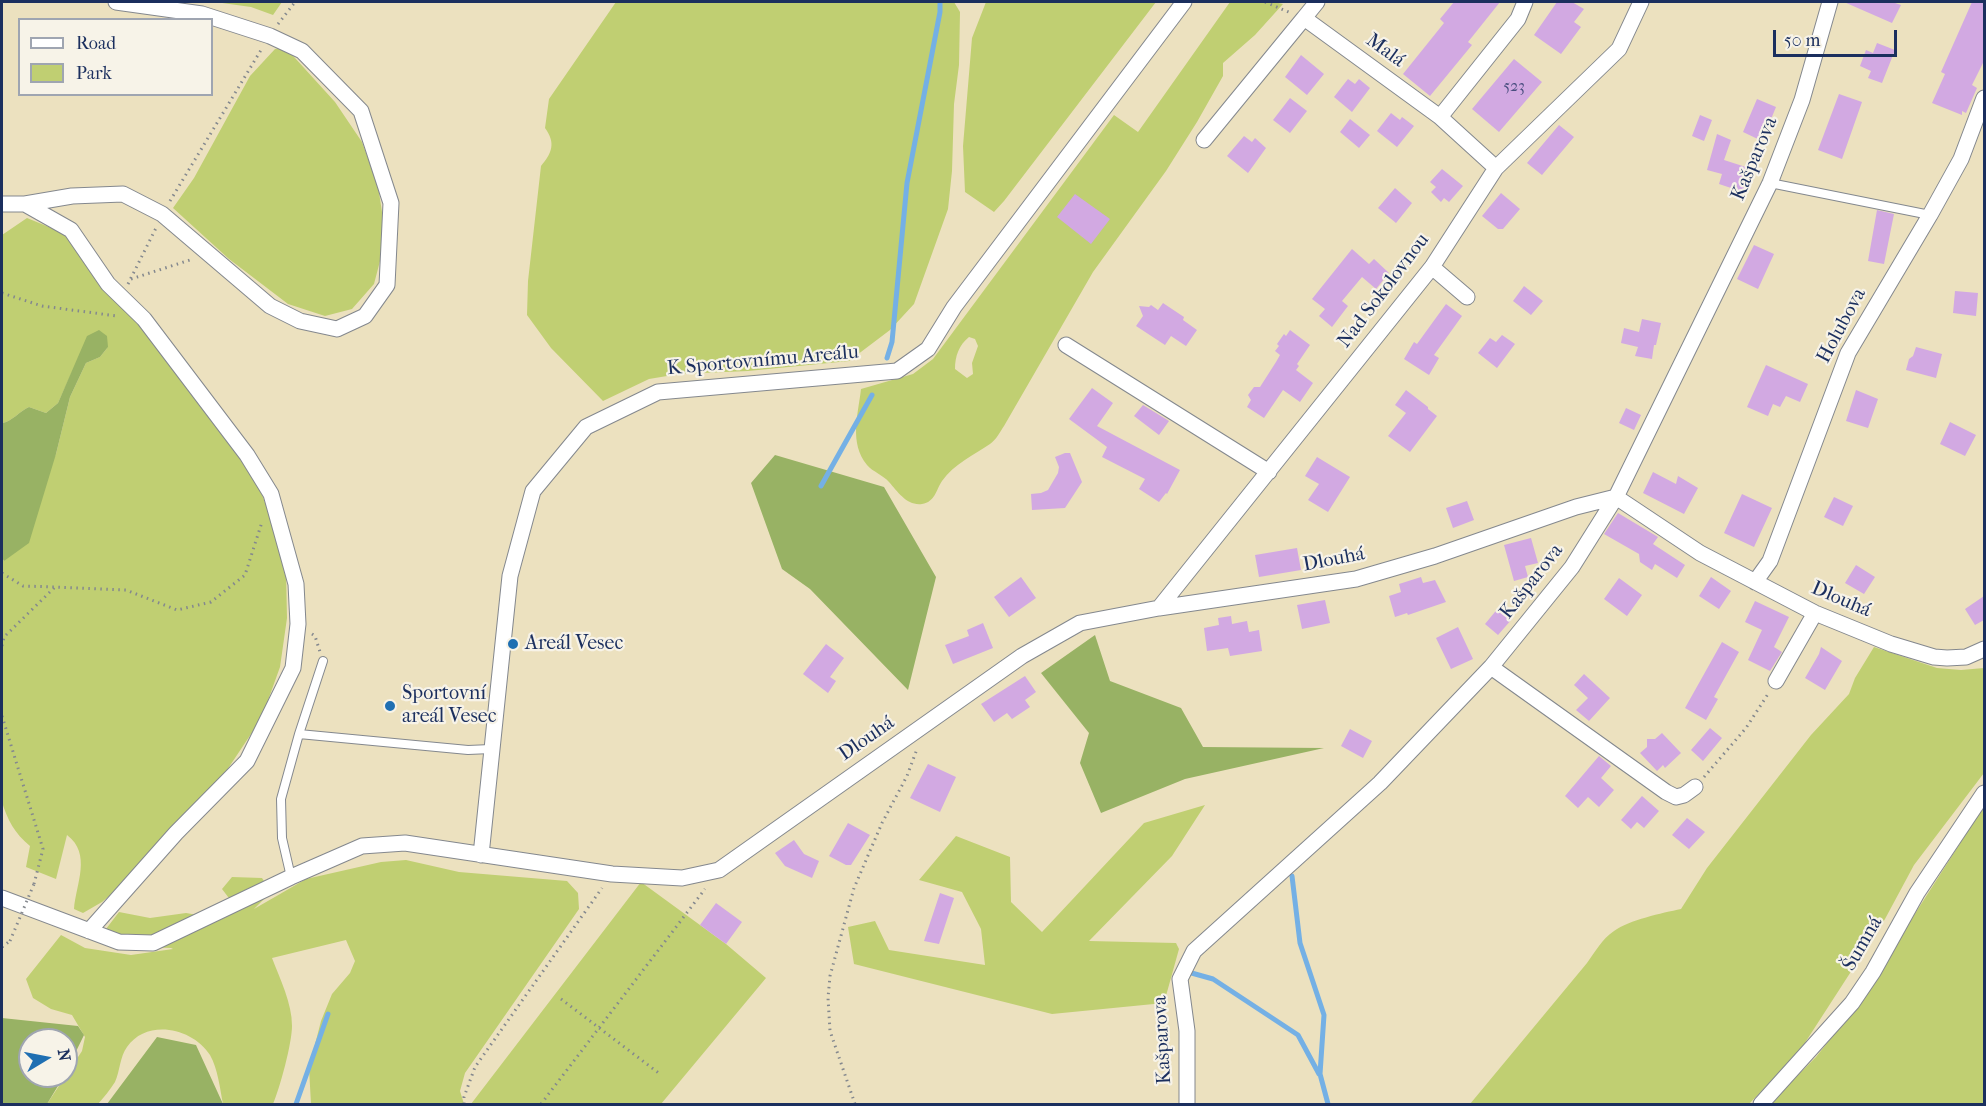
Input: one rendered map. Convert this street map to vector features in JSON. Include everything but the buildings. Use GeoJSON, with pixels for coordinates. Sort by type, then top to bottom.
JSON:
{"type":"FeatureCollection","features":[{"type":"Feature","properties":{"kind":"street"},"geometry":{"type":"LineString","coordinates":[[2,204],[25,204],[72,196],[123,194],[162,214],[270,306],[300,321],[337,329],[365,316],[387,285],[391,203],[361,111],[302,51],[270,36],[202,14],[116,2]]}},
{"type":"Feature","properties":{"kind":"street","name":"K Sportovnímu Areálu"},"geometry":{"type":"LineString","coordinates":[[481,855],[510,576],[533,490],[586,427],[658,392],[897,371],[928,349],[954,307],[1184,2]]}},
{"type":"Feature","properties":{"kind":"street"},"geometry":{"type":"LineString","coordinates":[[1204,140],[1317,2]]}},
{"type":"Feature","properties":{"kind":"street"},"geometry":{"type":"LineString","coordinates":[[1440,117],[1518,19],[1525,2]]}},
{"type":"Feature","properties":{"kind":"street","name":"Nad Sokolovnou"},"geometry":{"type":"LineString","coordinates":[[1159,608],[1432,267],[1496,168],[1619,49],[1641,2]]}},
{"type":"Feature","properties":{"kind":"street","name":"Kašparova"},"geometry":{"type":"LineString","coordinates":[[1187,1104],[1187,1031],[1180,979],[1194,951],[1380,783],[1491,667],[1572,567],[1616,497],[1770,183],[1802,100],[1830,2]]}},
{"type":"Feature","properties":{"kind":"street","name":"Malá"},"geometry":{"type":"LineString","coordinates":[[1304,18],[1440,117],[1496,168]]}},
{"type":"Feature","properties":{"kind":"street","name":"Holubova"},"geometry":{"type":"LineString","coordinates":[[1755,582],[1770,561],[1848,353],[1961,159],[1984,98]]}},
{"type":"Feature","properties":{"kind":"street"},"geometry":{"type":"LineString","coordinates":[[25,204],[71,230],[108,284],[144,319],[247,455],[271,494],[296,584],[298,624],[293,668],[247,761],[176,833],[89,932]]}},
{"type":"Feature","properties":{"kind":"street"},"geometry":{"type":"LineString","coordinates":[[1432,267],[1467,297]]}},
{"type":"Feature","properties":{"kind":"street"},"geometry":{"type":"LineString","coordinates":[[1066,345],[1269,472]]}},
{"type":"Feature","properties":{"kind":"street","name":"Dlouhá"},"geometry":{"type":"LineString","coordinates":[[719,870],[1022,656],[1080,623],[1159,608],[1356,579],[1435,556],[1576,507],[1616,497],[1700,553],[1815,613],[1891,644],[1934,657],[1966,657],[1984,649]]}},
{"type":"Feature","properties":{"kind":"street"},"geometry":{"type":"LineString","coordinates":[[1776,681],[1815,613]]}},
{"type":"Feature","properties":{"kind":"street"},"geometry":{"type":"LineString","coordinates":[[1491,667],[1676,798],[1695,787]]}},
{"type":"Feature","properties":{"kind":"street","name":"Šumná"},"geometry":{"type":"LineString","coordinates":[[1761,1104],[1852,1003],[1873,972],[1917,893],[1984,793]]}},
{"type":"Feature","properties":{"kind":"street"},"geometry":{"type":"LineString","coordinates":[[2,898],[119,942],[153,943],[362,846],[405,843],[612,874],[682,878],[719,870]]}},
{"type":"Feature","properties":{"kind":"lane"},"geometry":{"type":"LineString","coordinates":[[1770,183],[1930,215]]}},
{"type":"Feature","properties":{"kind":"lane"},"geometry":{"type":"LineString","coordinates":[[291,877],[282,838],[281,799],[299,734],[323,662]]}},
{"type":"Feature","properties":{"kind":"lane"},"geometry":{"type":"LineString","coordinates":[[299,734],[468,750],[491,749]]}},
{"type":"Feature","properties":{"kind":"path"},"geometry":{"type":"LineString","coordinates":[[120,296],[131,279],[162,214],[270,36],[295,2]]}},
{"type":"Feature","properties":{"kind":"path"},"geometry":{"type":"LineString","coordinates":[[1265,2],[1304,18]]}},
{"type":"Feature","properties":{"kind":"path"},"geometry":{"type":"LineString","coordinates":[[131,279],[209,254]]}},
{"type":"Feature","properties":{"kind":"path"},"geometry":{"type":"LineString","coordinates":[[2,293],[42,306],[144,319]]}},
{"type":"Feature","properties":{"kind":"path"},"geometry":{"type":"LineString","coordinates":[[2,573],[24,586],[126,590],[177,610],[211,602],[245,575],[271,494]]}},
{"type":"Feature","properties":{"kind":"path"},"geometry":{"type":"LineString","coordinates":[[2,646],[4,637],[55,587]]}},
{"type":"Feature","properties":{"kind":"path"},"geometry":{"type":"LineString","coordinates":[[1695,787],[1746,728],[1776,681]]}},
{"type":"Feature","properties":{"kind":"path"},"geometry":{"type":"LineString","coordinates":[[2,716],[43,849],[34,884],[10,941],[2,947]]}},
{"type":"Feature","properties":{"kind":"path"},"geometry":{"type":"LineString","coordinates":[[855,1104],[830,1031],[828,998],[830,976],[854,888],[882,823],[906,776],[927,722]]}},
{"type":"Feature","properties":{"kind":"path"},"geometry":{"type":"LineString","coordinates":[[541,1104],[719,870]]}},
{"type":"Feature","properties":{"kind":"path"},"geometry":{"type":"LineString","coordinates":[[464,1104],[464,1097],[475,1067],[612,874]]}},
{"type":"Feature","properties":{"kind":"path"},"geometry":{"type":"LineString","coordinates":[[561,999],[660,1074]]}},
{"type":"Feature","properties":{"kind":"green space"},"geometry":{"type":"Polygon","coordinates":[[[215,2],[282,2],[273,15],[251,7],[215,2]]]}},
{"type":"Feature","properties":{"kind":"green space"},"geometry":{"type":"Polygon","coordinates":[[[616,2],[954,2],[960,12],[959,65],[954,104],[952,171],[948,209],[914,304],[890,330],[849,361],[748,371],[679,374],[649,379],[603,401],[551,348],[527,315],[528,281],[541,166],[551,148],[551,138],[545,128],[549,99],[616,2]]]}},
{"type":"Feature","properties":{"kind":"green space"},"geometry":{"type":"Polygon","coordinates":[[[986,2],[1156,2],[994,212],[965,192],[963,146],[972,38],[986,2]]]}},
{"type":"Feature","properties":{"kind":"green space"},"geometry":{"type":"Polygon","coordinates":[[[1230,2],[1283,4],[1255,35],[1223,63],[1223,76],[1197,122],[1166,171],[1093,272],[996,438],[952,470],[930,501],[917,504],[907,501],[887,480],[869,467],[861,456],[856,428],[861,389],[913,374],[933,359],[1114,115],[1138,132],[1230,2]],[[969,337],[966,340],[958,351],[956,360],[955,369],[967,378],[973,374],[972,363],[978,346],[975,339],[969,337]]]}},
{"type":"Feature","properties":{"kind":"green space"},"geometry":{"type":"Polygon","coordinates":[[[285,47],[335,102],[362,142],[378,186],[386,238],[374,284],[352,309],[325,316],[288,304],[229,259],[173,208],[194,178],[250,76],[275,49],[285,47]]]}},
{"type":"Feature","properties":{"kind":"green space"},"geometry":{"type":"Polygon","coordinates":[[[27,218],[66,234],[158,345],[251,472],[263,497],[286,571],[287,618],[280,667],[266,706],[253,731],[225,773],[122,885],[102,902],[83,913],[74,909],[81,870],[79,851],[75,843],[67,835],[56,879],[26,867],[30,846],[12,826],[2,802],[2,558],[4,561],[56,454],[70,397],[86,363],[100,357],[108,347],[72,372],[58,403],[46,413],[29,407],[9,421],[2,423],[2,235],[27,218]]]}},
{"type":"Feature","properties":{"kind":"green space"},"geometry":{"type":"Polygon","coordinates":[[[99,330],[107,336],[108,347],[100,357],[86,363],[70,397],[56,454],[29,543],[4,561],[2,558],[2,423],[9,421],[29,407],[46,413],[58,403],[87,336],[99,330]]]}},
{"type":"Feature","properties":{"kind":"green space"},"geometry":{"type":"Polygon","coordinates":[[[775,455],[884,487],[936,577],[908,690],[810,589],[782,569],[751,483],[775,455]]]}},
{"type":"Feature","properties":{"kind":"green space"},"geometry":{"type":"Polygon","coordinates":[[[1095,635],[1110,681],[1181,708],[1203,747],[1324,748],[1185,779],[1101,813],[1080,763],[1089,733],[1041,673],[1095,635]]]}},
{"type":"Feature","properties":{"kind":"green space"},"geometry":{"type":"Polygon","coordinates":[[[1874,647],[1937,668],[1961,670],[1984,668],[1984,773],[1914,865],[1885,919],[1799,1052],[1749,1104],[1470,1104],[1610,934],[1637,920],[1681,909],[1707,868],[1811,735],[1849,694],[1855,678],[1874,647]]]}},
{"type":"Feature","properties":{"kind":"green space"},"geometry":{"type":"Polygon","coordinates":[[[1205,805],[1172,856],[1089,941],[1176,943],[1179,949],[1164,1003],[1052,1014],[854,964],[848,927],[875,921],[889,950],[985,965],[981,929],[962,892],[919,880],[956,836],[1010,857],[1011,902],[1042,932],[1144,823],[1205,805]]]}},
{"type":"Feature","properties":{"kind":"green space"},"geometry":{"type":"Polygon","coordinates":[[[1984,806],[1984,1104],[1769,1104],[1816,1057],[1874,984],[1909,923],[1984,806]]]}},
{"type":"Feature","properties":{"kind":"green space"},"geometry":{"type":"Polygon","coordinates":[[[406,860],[459,872],[567,881],[578,893],[579,909],[465,1073],[460,1091],[464,1104],[311,1104],[309,1068],[321,1021],[332,994],[350,973],[355,961],[346,940],[272,958],[288,1000],[292,1026],[285,1065],[273,1104],[223,1104],[215,1066],[210,1055],[193,1038],[170,1030],[158,1030],[146,1032],[127,1047],[115,1082],[98,1104],[47,1104],[58,1088],[78,1088],[78,1057],[85,1037],[72,1015],[51,1009],[33,998],[26,979],[61,935],[85,948],[131,955],[173,949],[117,946],[106,929],[119,912],[150,918],[186,913],[221,919],[238,910],[222,889],[232,877],[262,878],[271,892],[254,909],[306,879],[381,862],[406,860]]]}},
{"type":"Feature","properties":{"kind":"green space"},"geometry":{"type":"Polygon","coordinates":[[[641,882],[726,944],[766,978],[661,1104],[471,1104],[641,882]]]}},
{"type":"Feature","properties":{"kind":"green space"},"geometry":{"type":"Polygon","coordinates":[[[2,1018],[78,1026],[84,1035],[78,1047],[78,1028],[18,1028],[18,1088],[57,1088],[47,1104],[2,1104],[2,1018]]]}},
{"type":"Feature","properties":{"kind":"green space"},"geometry":{"type":"Polygon","coordinates":[[[157,1037],[196,1045],[223,1104],[107,1104],[157,1037]]]}},
{"type":"Feature","properties":{"kind":"waterway"},"geometry":{"type":"LineString","coordinates":[[887,358],[892,342],[907,183],[940,2]]}},
{"type":"Feature","properties":{"kind":"waterway"},"geometry":{"type":"LineString","coordinates":[[821,486],[872,395]]}},
{"type":"Feature","properties":{"kind":"waterway"},"geometry":{"type":"LineString","coordinates":[[1292,876],[1300,943],[1324,1015],[1320,1074],[1328,1104]]}},
{"type":"Feature","properties":{"kind":"waterway"},"geometry":{"type":"LineString","coordinates":[[1188,972],[1213,979],[1298,1035],[1319,1074]]}},
{"type":"Feature","properties":{"kind":"waterway"},"geometry":{"type":"LineString","coordinates":[[296,1104],[328,1014]]}},
{"type":"Feature","properties":{"kind":"place","name":"Areál Vesec"},"geometry":{"type":"Point","coordinates":[513,644]}},
{"type":"Feature","properties":{"kind":"place","name":"Sportovní areál Vesec"},"geometry":{"type":"Point","coordinates":[390,706]}}]}
